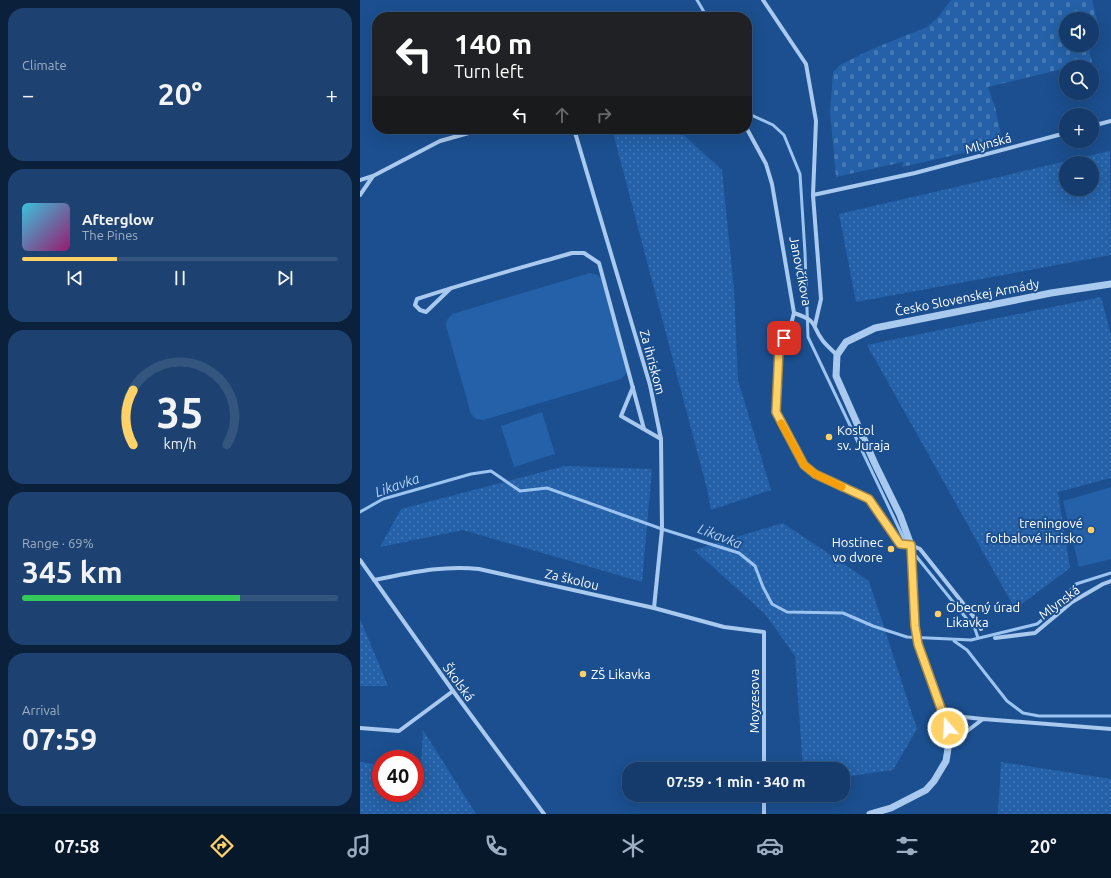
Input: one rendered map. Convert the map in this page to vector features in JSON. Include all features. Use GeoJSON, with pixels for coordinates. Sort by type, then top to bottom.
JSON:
{"type":"FeatureCollection","features":[{"type":"Feature","properties":{"kind":"street"},"geometry":{"type":"LineString","coordinates":[[763,0],[806,64],[816,121],[813,195],[821,299],[815,325]]}},
{"type":"Feature","properties":{"kind":"street"},"geometry":{"type":"LineString","coordinates":[[1099,124],[1111,121]]}},
{"type":"Feature","properties":{"kind":"street"},"geometry":{"type":"LineString","coordinates":[[360,180],[373,176],[440,141],[465,134]]}},
{"type":"Feature","properties":{"kind":"street","name":"Za ihriskom"},"geometry":{"type":"LineString","coordinates":[[575,134],[650,385],[661,439],[662,529],[654,608]]}},
{"type":"Feature","properties":{"kind":"street","name":"Janovčíkova"},"geometry":{"type":"LineString","coordinates":[[750,134],[766,164],[772,184],[794,313],[807,317],[815,325],[822,340],[837,355]]}},
{"type":"Feature","properties":{"kind":"street","name":"Mlynská"},"geometry":{"type":"LineString","coordinates":[[813,195],[916,173],[1059,135]]}},
{"type":"Feature","properties":{"kind":"street"},"geometry":{"type":"LineString","coordinates":[[360,195],[373,176]]}},
{"type":"Feature","properties":{"kind":"street"},"geometry":{"type":"LineString","coordinates":[[451,288],[426,312],[420,310],[416,305],[417,299],[451,288],[572,253],[584,253],[599,263],[644,429]]}},
{"type":"Feature","properties":{"kind":"street","name":"Česko Slovenskej Armády"},"geometry":{"type":"LineString","coordinates":[[837,355],[846,342],[875,328],[1051,293],[1111,284]]}},
{"type":"Feature","properties":{"kind":"street"},"geometry":{"type":"LineString","coordinates":[[794,313],[790,328],[779,349],[776,412],[804,465],[815,474],[869,499],[900,544],[911,545],[920,549],[977,621],[981,629]]}},
{"type":"Feature","properties":{"kind":"street"},"geometry":{"type":"LineString","coordinates":[[837,355],[836,376],[875,464],[900,515],[911,545],[918,644],[944,715],[948,728],[950,744],[943,768],[926,790],[890,808],[870,814]]}},
{"type":"Feature","properties":{"kind":"street"},"geometry":{"type":"LineString","coordinates":[[633,387],[621,416],[661,439]]}},
{"type":"Feature","properties":{"kind":"street","name":"Školská"},"geometry":{"type":"LineString","coordinates":[[360,560],[544,814]]}},
{"type":"Feature","properties":{"kind":"street","name":"Za školou"},"geometry":{"type":"LineString","coordinates":[[374,580],[456,566],[479,569],[654,608],[724,627],[764,632]]}},
{"type":"Feature","properties":{"kind":"street","name":"Mlynská"},"geometry":{"type":"LineString","coordinates":[[995,638],[1035,633],[1072,602],[1103,584],[1111,582]]}},
{"type":"Feature","properties":{"kind":"street","name":"Moyzesova"},"geometry":{"type":"LineString","coordinates":[[764,632],[764,762]]}},
{"type":"Feature","properties":{"kind":"street"},"geometry":{"type":"LineString","coordinates":[[360,728],[399,731],[453,690]]}},
{"type":"Feature","properties":{"kind":"street"},"geometry":{"type":"LineString","coordinates":[[944,715],[1111,729]]}},
{"type":"Feature","properties":{"kind":"street"},"geometry":{"type":"LineString","coordinates":[[950,744],[983,719]]}},
{"type":"Feature","properties":{"kind":"street"},"geometry":{"type":"LineString","coordinates":[[764,802],[764,814]]}},
{"type":"Feature","properties":{"kind":"green space"},"geometry":{"type":"Polygon","coordinates":[[[951,0],[1092,0],[1095,12],[1059,12],[1059,52],[1090,52],[1092,60],[1059,60],[1059,70],[988,87],[995,107],[1003,144],[902,167],[903,162],[836,177],[830,111],[833,72],[840,65],[872,49],[927,27],[939,16],[951,0]]]}},
{"type":"Feature","properties":{"kind":"green space"},"geometry":{"type":"Polygon","coordinates":[[[613,134],[682,134],[722,170],[734,289],[738,380],[771,490],[711,510],[707,489],[613,134]]]}},
{"type":"Feature","properties":{"kind":"green space"},"geometry":{"type":"Polygon","coordinates":[[[1110,151],[1111,255],[856,302],[839,214],[1059,163],[1059,196],[1099,196],[1099,156],[1088,156],[1110,151]]]}},
{"type":"Feature","properties":{"kind":"green space"},"geometry":{"type":"Polygon","coordinates":[[[590,273],[597,275],[602,279],[628,367],[626,374],[621,379],[483,420],[476,419],[471,414],[446,326],[447,320],[452,314],[590,273]]]}},
{"type":"Feature","properties":{"kind":"green space"},"geometry":{"type":"Polygon","coordinates":[[[1101,297],[1111,335],[1111,478],[1058,492],[1070,568],[1015,609],[867,345],[1101,297]]]}},
{"type":"Feature","properties":{"kind":"green space"},"geometry":{"type":"Polygon","coordinates":[[[542,412],[555,454],[514,467],[501,426],[542,412]]]}},
{"type":"Feature","properties":{"kind":"green space"},"geometry":{"type":"Polygon","coordinates":[[[565,466],[652,469],[642,582],[463,530],[380,547],[401,509],[565,466]]]}},
{"type":"Feature","properties":{"kind":"green space","name":"treningové fotbalové ihrisko"},"geometry":{"type":"Polygon","coordinates":[[[1111,487],[1111,559],[1079,567],[1063,501],[1111,487]]]}},
{"type":"Feature","properties":{"kind":"green space"},"geometry":{"type":"Polygon","coordinates":[[[783,523],[869,581],[917,729],[893,770],[850,776],[850,762],[803,762],[795,656],[765,614],[694,550],[783,523]]]}},
{"type":"Feature","properties":{"kind":"green space"},"geometry":{"type":"Polygon","coordinates":[[[360,619],[388,686],[360,686],[360,619]]]}},
{"type":"Feature","properties":{"kind":"green space"},"geometry":{"type":"Polygon","coordinates":[[[423,730],[476,814],[360,814],[360,762],[372,764],[372,802],[424,802],[424,750],[422,750],[423,730]]]}},
{"type":"Feature","properties":{"kind":"green space"},"geometry":{"type":"Polygon","coordinates":[[[1001,762],[1111,779],[1111,814],[998,814],[1001,762]]]}},
{"type":"Feature","properties":{"kind":"waterway"},"geometry":{"type":"LineString","coordinates":[[697,0],[704,12]]}},
{"type":"Feature","properties":{"kind":"waterway"},"geometry":{"type":"LineString","coordinates":[[752,115],[773,125],[784,135],[800,174],[808,337],[904,539]]}},
{"type":"Feature","properties":{"kind":"waterway","name":"Likavka"},"geometry":{"type":"LineString","coordinates":[[360,512],[383,499],[471,474],[491,471],[520,491],[547,488],[662,529],[739,553],[755,566],[763,587],[772,604],[787,612],[843,613],[873,626],[907,637],[971,640],[1037,624],[1048,615],[1076,584],[1111,573]]}},
{"type":"Feature","properties":{"kind":"waterway"},"geometry":{"type":"LineString","coordinates":[[916,556],[975,629],[978,638]]}},
{"type":"Feature","properties":{"kind":"waterway"},"geometry":{"type":"LineString","coordinates":[[954,641],[967,650],[1007,701],[1023,713],[1039,716],[1111,716]]}},
{"type":"Feature","properties":{"kind":"slow traffic"},"geometry":{"type":"LineString","coordinates":[[781,423],[804,465],[815,474],[842,487]]}},
{"type":"Feature","properties":{"kind":"place","name":"Kostol sv. Juraja"},"geometry":{"type":"Point","coordinates":[829,437]}},
{"type":"Feature","properties":{"kind":"place","name":"treningové fotbalové ihrisko"},"geometry":{"type":"Point","coordinates":[1091,530]}},
{"type":"Feature","properties":{"kind":"place","name":"Hostinec vo dvore"},"geometry":{"type":"Point","coordinates":[891,549]}},
{"type":"Feature","properties":{"kind":"place","name":"Obecný úrad Likavka"},"geometry":{"type":"Point","coordinates":[938,614]}},
{"type":"Feature","properties":{"kind":"place","name":"ZŠ Likavka"},"geometry":{"type":"Point","coordinates":[583,674]}},
{"type":"Feature","properties":{"kind":"route"},"geometry":{"type":"LineString","coordinates":[[784,338],[779,349],[776,412],[804,465],[815,474],[869,499],[900,544],[911,545],[915,626],[918,644],[948,728]]}}]}
